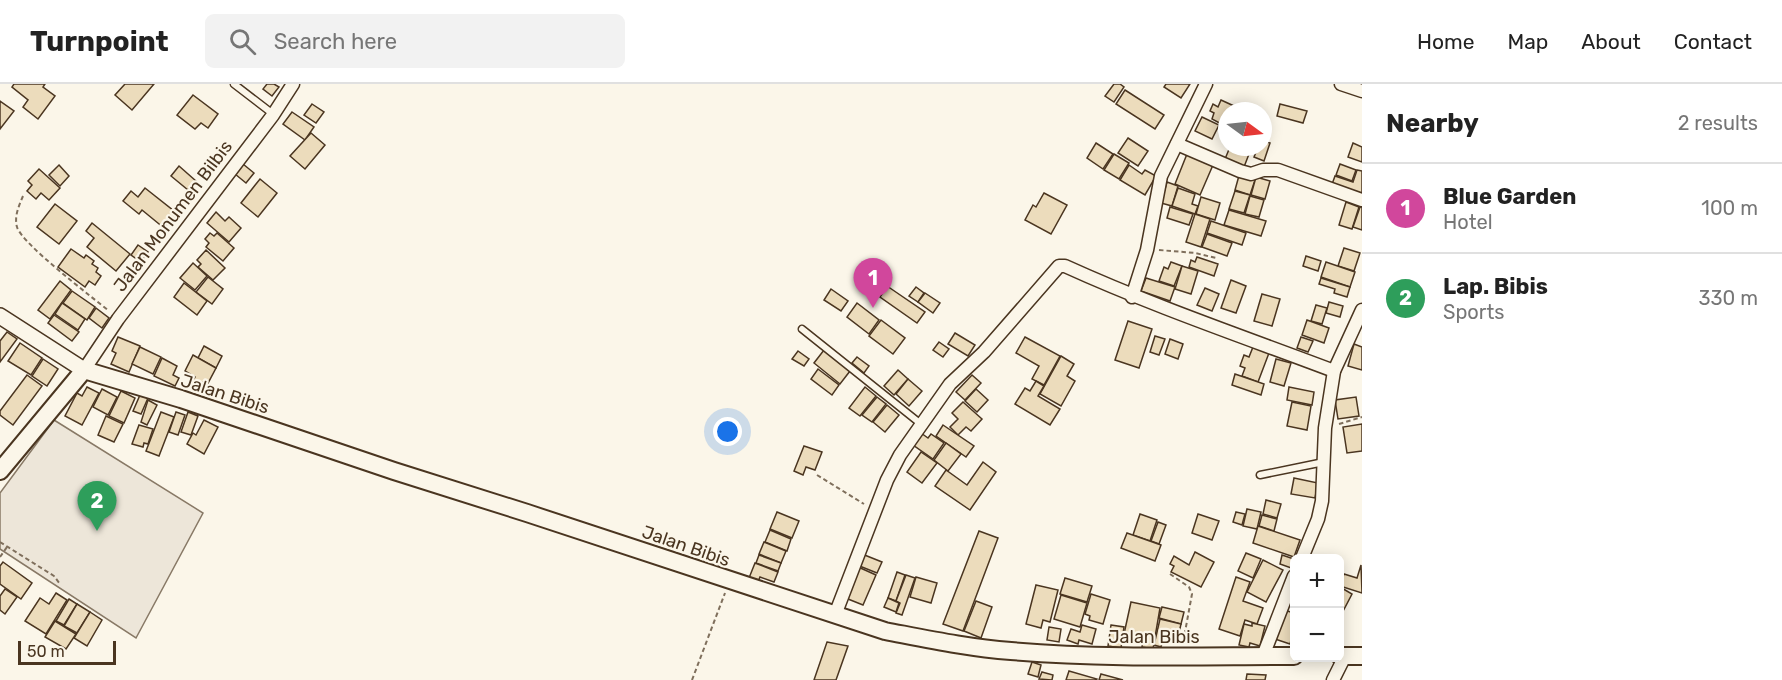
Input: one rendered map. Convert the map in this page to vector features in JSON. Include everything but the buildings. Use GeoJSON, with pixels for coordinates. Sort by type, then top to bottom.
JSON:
{"type":"FeatureCollection","features":[{"type":"Feature","properties":{"kind":"main road"},"geometry":{"type":"LineString","coordinates":[[0,471],[84,370]]}},
{"type":"Feature","properties":{"kind":"main road","name":"Jalan Bibis"},"geometry":{"type":"LineString","coordinates":[[84,370],[181,399],[885,631],[1011,651],[1109,657],[1290,656]]}},
{"type":"Feature","properties":{"kind":"main road"},"geometry":{"type":"LineString","coordinates":[[1344,656],[1362,656]]}},
{"type":"Feature","properties":{"kind":"street","name":"Jalan Monumen Bilbis"},"geometry":{"type":"LineString","coordinates":[[84,370],[118,319],[273,115],[293,84]]}},
{"type":"Feature","properties":{"kind":"street"},"geometry":{"type":"LineString","coordinates":[[1132,297],[1147,250],[1161,176],[1206,84]]}},
{"type":"Feature","properties":{"kind":"street"},"geometry":{"type":"LineString","coordinates":[[1177,144],[1240,171],[1251,174],[1263,170],[1278,170],[1362,200]]}},
{"type":"Feature","properties":{"kind":"street"},"geometry":{"type":"LineString","coordinates":[[834,615],[893,467],[950,384],[984,352],[1059,266],[1065,266],[1132,297],[1214,325],[1334,371]]}},
{"type":"Feature","properties":{"kind":"street"},"geometry":{"type":"LineString","coordinates":[[1304,554],[1318,519],[1322,501],[1325,428],[1334,371],[1362,310]]}},
{"type":"Feature","properties":{"kind":"street"},"geometry":{"type":"LineString","coordinates":[[0,317],[84,370]]}},
{"type":"Feature","properties":{"kind":"street"},"geometry":{"type":"LineString","coordinates":[[1263,656],[1290,586]]}},
{"type":"Feature","properties":{"kind":"street"},"geometry":{"type":"LineString","coordinates":[[1333,680],[1340,662]]}},
{"type":"Feature","properties":{"kind":"lane"},"geometry":{"type":"LineString","coordinates":[[234,84],[273,115]]}},
{"type":"Feature","properties":{"kind":"lane"},"geometry":{"type":"LineString","coordinates":[[802,329],[921,424]]}},
{"type":"Feature","properties":{"kind":"lane"},"geometry":{"type":"LineString","coordinates":[[1260,475],[1324,462]]}},
{"type":"Feature","properties":{"kind":"path"},"geometry":{"type":"LineString","coordinates":[[23,196],[16,213],[18,231],[58,270],[118,319]]}},
{"type":"Feature","properties":{"kind":"path"},"geometry":{"type":"LineString","coordinates":[[1147,250],[1195,253],[1216,258]]}},
{"type":"Feature","properties":{"kind":"path"},"geometry":{"type":"LineString","coordinates":[[1325,428],[1362,417]]}},
{"type":"Feature","properties":{"kind":"path"},"geometry":{"type":"LineString","coordinates":[[817,475],[874,510]]}},
{"type":"Feature","properties":{"kind":"path"},"geometry":{"type":"LineString","coordinates":[[0,542],[54,576],[60,584]]}},
{"type":"Feature","properties":{"kind":"path"},"geometry":{"type":"LineString","coordinates":[[0,557],[7,547]]}},
{"type":"Feature","properties":{"kind":"path"},"geometry":{"type":"LineString","coordinates":[[1170,574],[1189,587],[1192,594],[1179,657]]}},
{"type":"Feature","properties":{"kind":"path"},"geometry":{"type":"LineString","coordinates":[[692,680],[729,581]]}},
{"type":"Feature","properties":{"kind":"shaded area"},"geometry":{"type":"Polygon","coordinates":[[[54,420],[203,513],[136,638],[0,549],[0,493],[54,420]]]}},
{"type":"Feature","properties":{"kind":"place","name":"Blue Garden"},"geometry":{"type":"Point","coordinates":[873,308]}},
{"type":"Feature","properties":{"kind":"place","name":"Lap. Bibis"},"geometry":{"type":"Point","coordinates":[97,531]}}]}
